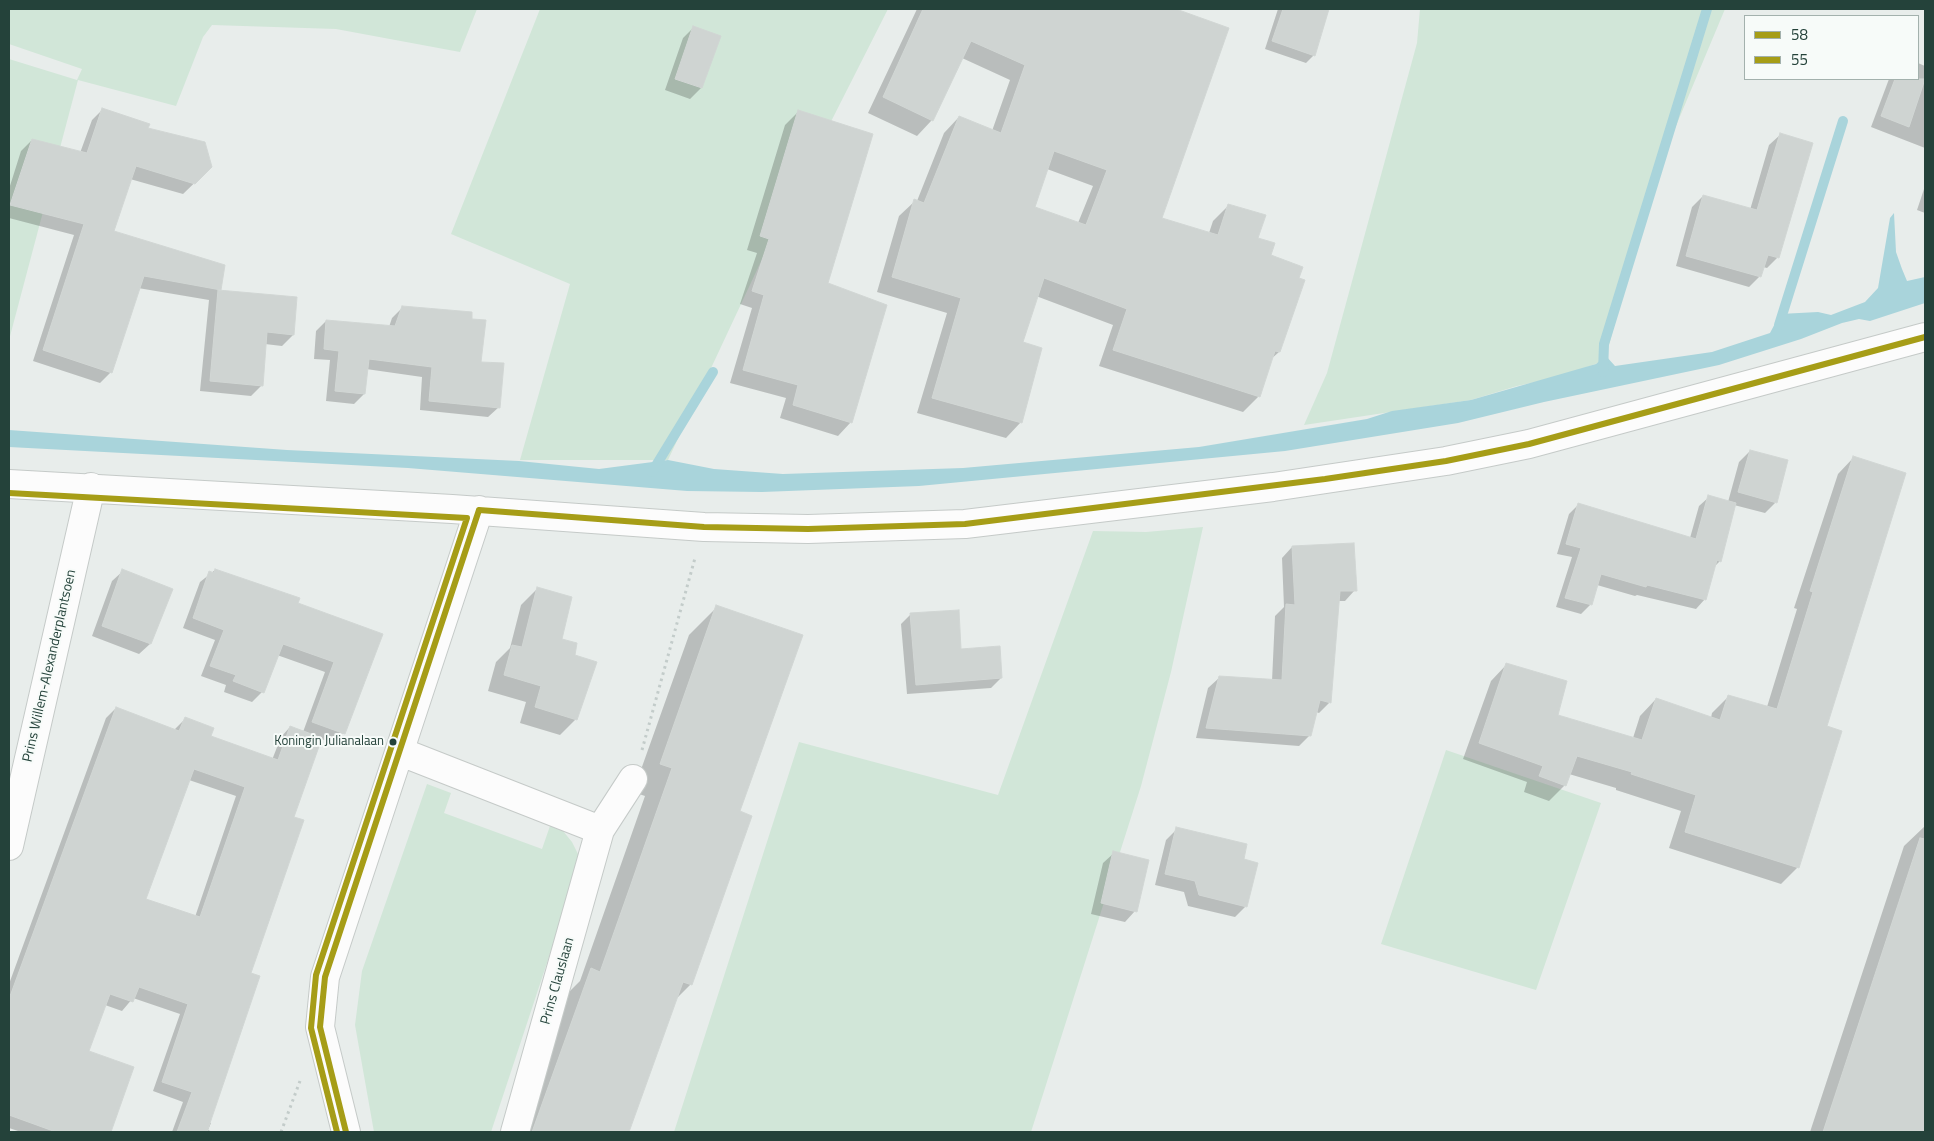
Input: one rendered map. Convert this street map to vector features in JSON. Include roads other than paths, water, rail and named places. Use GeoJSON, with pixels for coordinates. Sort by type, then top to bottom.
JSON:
{"type":"FeatureCollection","features":[{"type":"Feature","properties":{"kind":"street"},"geometry":{"type":"LineString","coordinates":[[9,484],[92,487],[479,510],[704,527],[808,530],[965,524],[1273,487],[1437,463],[1529,444],[1925,337]]}},
{"type":"Feature","properties":{"kind":"street","name":"Prins Willem-Alexanderplantsoen"},"geometry":{"type":"LineString","coordinates":[[9,846],[92,487]]}},
{"type":"Feature","properties":{"kind":"street"},"geometry":{"type":"LineString","coordinates":[[346,1132],[320,1027],[325,977],[401,752],[479,510]]}},
{"type":"Feature","properties":{"kind":"street"},"geometry":{"type":"LineString","coordinates":[[401,752],[600,830]]}},
{"type":"Feature","properties":{"kind":"street","name":"Prins Clauslaan"},"geometry":{"type":"LineString","coordinates":[[515,1132],[600,830],[633,780]]}},
{"type":"Feature","properties":{"kind":"water"},"geometry":{"type":"Polygon","coordinates":[[[1894,213],[1896,252],[1907,281],[1925,277],[1925,303],[1870,321],[1859,319],[1842,323],[1801,339],[1719,365],[1544,402],[1458,423],[1285,451],[919,486],[762,492],[687,491],[408,468],[9,447],[9,430],[287,450],[519,461],[599,469],[668,460],[714,469],[783,474],[963,468],[1199,447],[1367,419],[1392,411],[1471,400],[1596,364],[1606,356],[1615,366],[1712,352],[1770,333],[1780,314],[1818,312],[1831,315],[1865,302],[1878,288],[1890,218],[1894,213]]]}},
{"type":"Feature","properties":{"kind":"waterway"},"geometry":{"type":"LineString","coordinates":[[1603,372],[1604,344],[1707,9]]}},
{"type":"Feature","properties":{"kind":"waterway"},"geometry":{"type":"LineString","coordinates":[[1779,325],[1843,121]]}},
{"type":"Feature","properties":{"kind":"waterway"},"geometry":{"type":"LineString","coordinates":[[652,472],[713,372]]}},
{"type":"Feature","properties":{"kind":"place","name":"Koningin Julianalaan"},"geometry":{"type":"Point","coordinates":[393,742]}}]}
